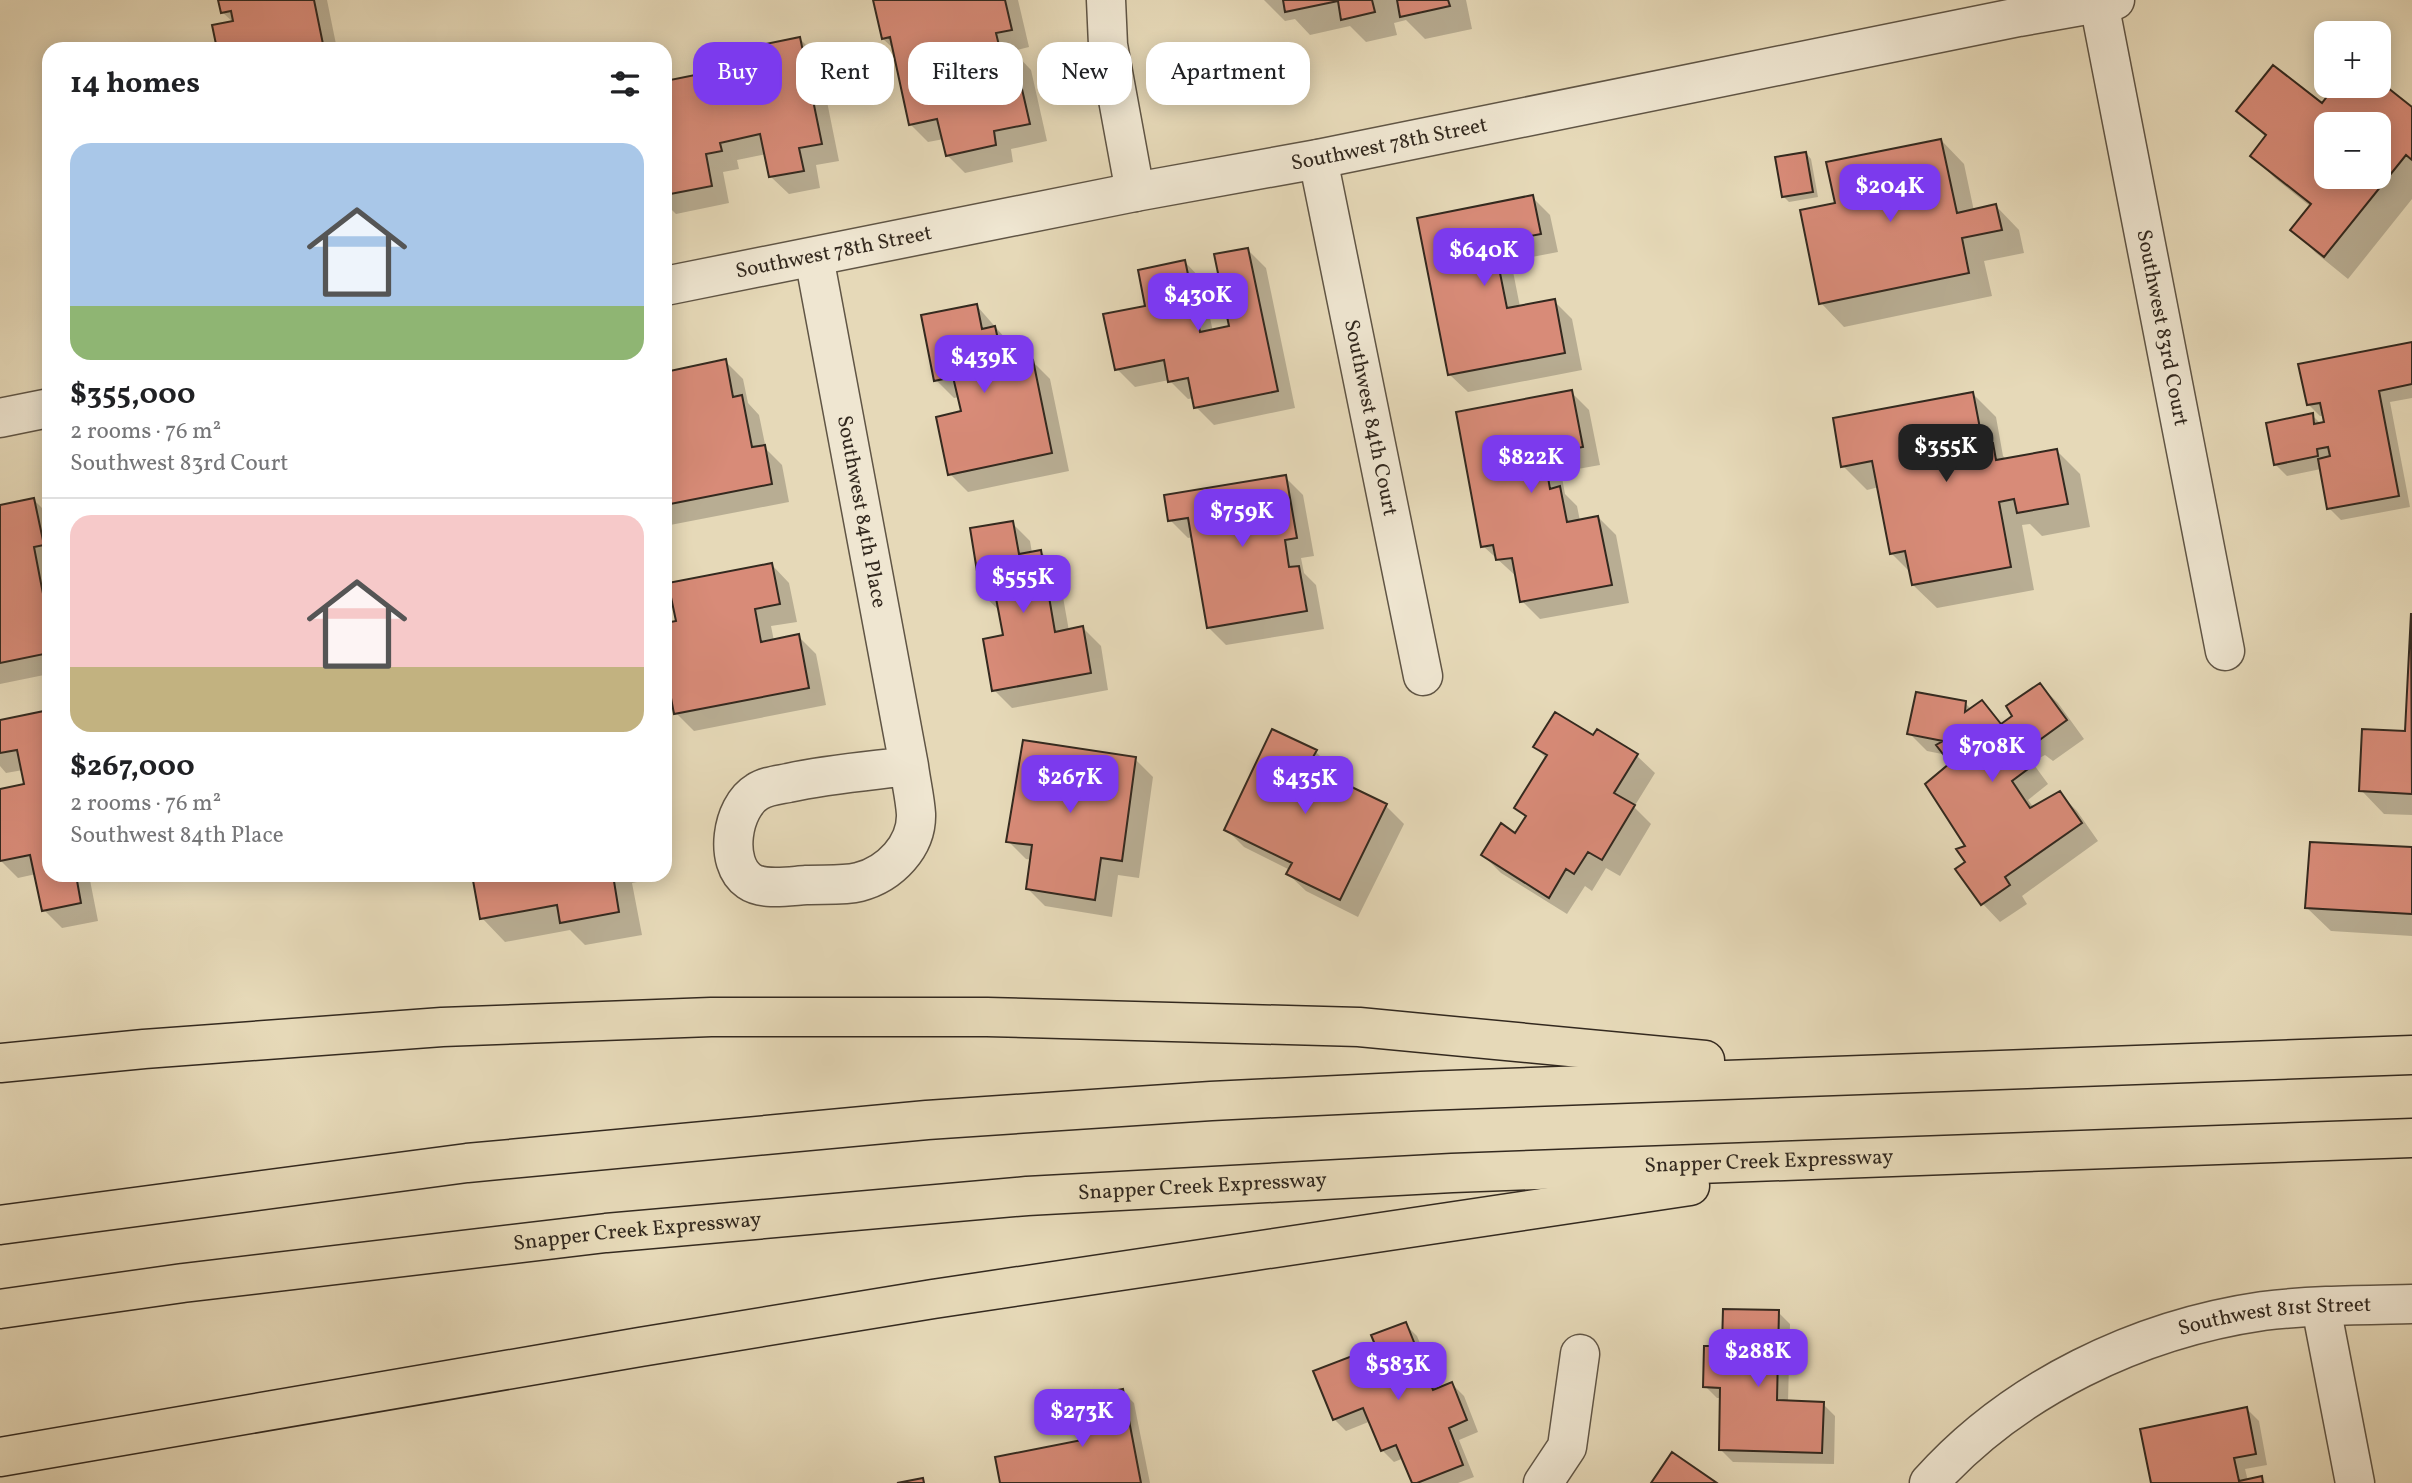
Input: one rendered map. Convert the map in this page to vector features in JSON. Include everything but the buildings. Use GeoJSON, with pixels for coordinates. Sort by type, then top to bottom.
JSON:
{"type":"FeatureCollection","features":[{"type":"Feature","properties":{"kind":"highway"},"geometry":{"type":"LineString","coordinates":[[0,1063],[157,1048],[442,1027],[711,1017],[987,1017],[1359,1027],[1857,1075]]}},
{"type":"Feature","properties":{"kind":"highway"},"geometry":{"type":"LineString","coordinates":[[0,1225],[467,1163],[927,1120],[1211,1101],[1421,1091],[2412,1055]]}},
{"type":"Feature","properties":{"kind":"highway","name":"Snapper Creek Expressway"},"geometry":{"type":"LineString","coordinates":[[0,1309],[196,1281],[606,1233],[1014,1197],[1452,1173],[2412,1138]]}},
{"type":"Feature","properties":{"kind":"highway"},"geometry":{"type":"LineString","coordinates":[[0,1457],[639,1346],[906,1303],[1883,1158]]}},
{"type":"Feature","properties":{"kind":"street"},"geometry":{"type":"LineString","coordinates":[[1105,0],[1110,54],[1135,192]]}},
{"type":"Feature","properties":{"kind":"street","name":"Southwest 78th Street"},"geometry":{"type":"LineString","coordinates":[[672,285],[1135,192],[1318,159],[1994,22],[2107,2]]}},
{"type":"Feature","properties":{"kind":"street","name":"Southwest 83rd Court"},"geometry":{"type":"LineString","coordinates":[[2107,2],[2225,651]]}},
{"type":"Feature","properties":{"kind":"street","name":"Southwest 84th Court"},"geometry":{"type":"LineString","coordinates":[[1318,159],[1423,676]]}},
{"type":"Feature","properties":{"kind":"street","name":"Southwest 84th Place"},"geometry":{"type":"LineString","coordinates":[[814,257],[909,766],[916,814],[913,839],[892,866],[859,882],[766,886],[749,882],[740,870],[734,850],[734,830],[750,798],[757,792],[770,786],[802,779],[909,766]]}},
{"type":"Feature","properties":{"kind":"street"},"geometry":{"type":"LineString","coordinates":[[0,418],[42,409]]}},
{"type":"Feature","properties":{"kind":"street","name":"Southwest 81st Street"},"geometry":{"type":"LineString","coordinates":[[1930,1483],[1942,1469],[1992,1426],[2046,1388],[2139,1343],[2222,1318],[2266,1311],[2412,1304]]}},
{"type":"Feature","properties":{"kind":"street"},"geometry":{"type":"LineString","coordinates":[[2321,1307],[2355,1483]]}},
{"type":"Feature","properties":{"kind":"street"},"geometry":{"type":"LineString","coordinates":[[1543,1483],[1567,1447],[1580,1354]]}}]}
